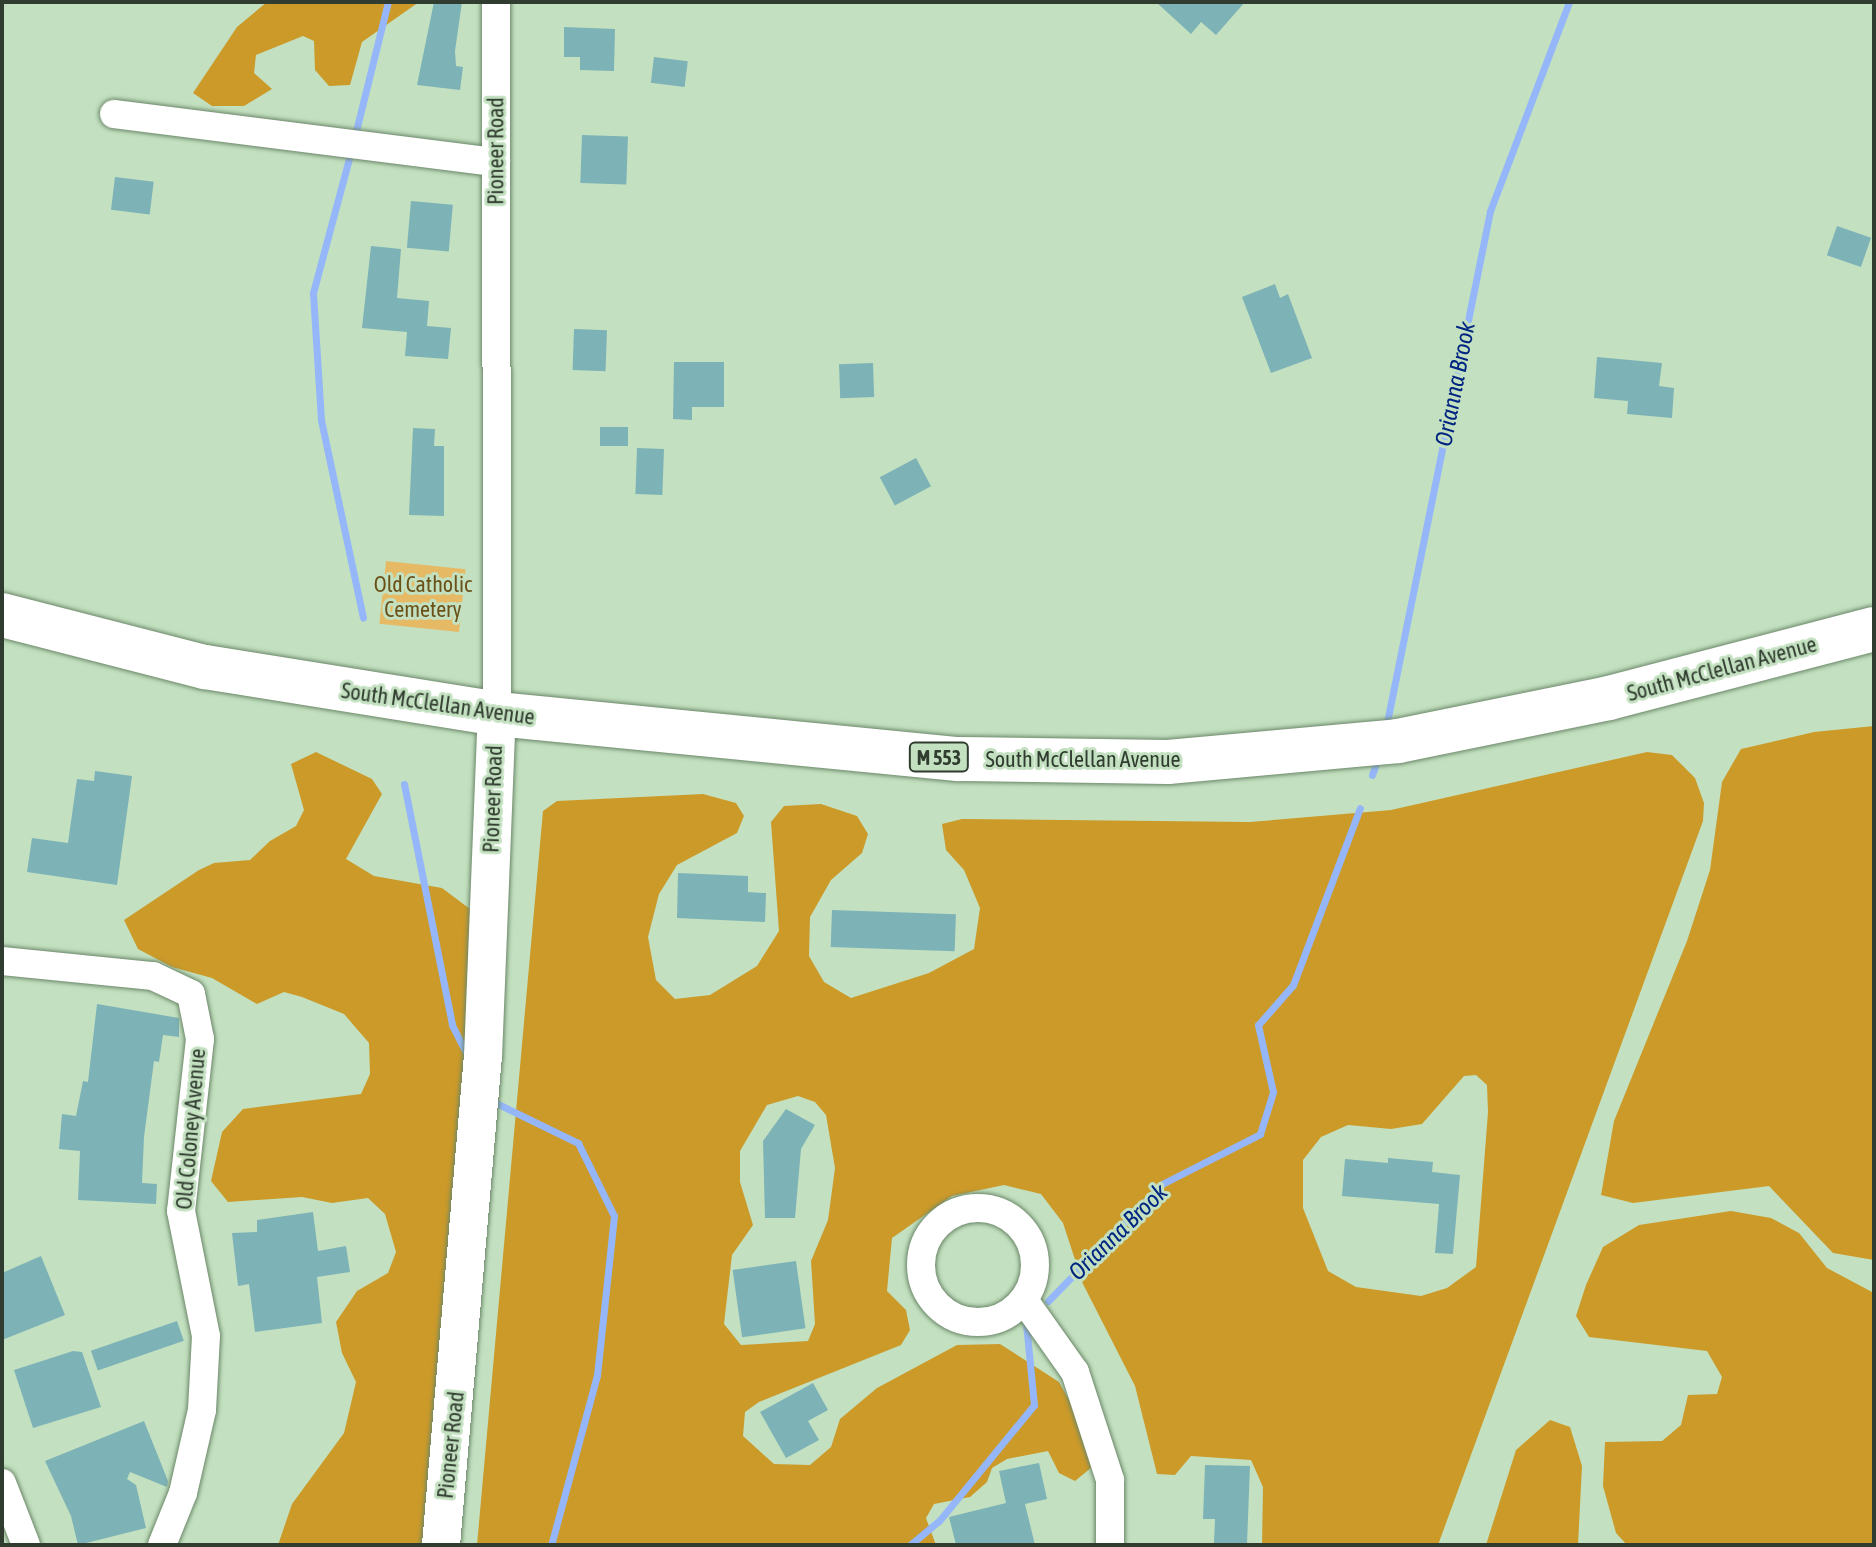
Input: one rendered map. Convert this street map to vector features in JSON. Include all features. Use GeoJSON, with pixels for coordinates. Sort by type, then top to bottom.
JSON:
{"type":"FeatureCollection","features":[{"type":"Feature","properties":{"kind":"main road","name":"South McClellan Avenue"},"geometry":{"type":"LineString","coordinates":[[2,615],[205,667],[497,714],[958,759],[1168,762],[1398,741],[1609,698],[1874,629]]}},
{"type":"Feature","properties":{"kind":"street","name":"Pioneer Road"},"geometry":{"type":"LineString","coordinates":[[441,1545],[482,1073],[497,714],[496,2]]}},
{"type":"Feature","properties":{"kind":"street"},"geometry":{"type":"LineString","coordinates":[[114,114],[496,162]]}},
{"type":"Feature","properties":{"kind":"street","name":"Old Coloney Avenue"},"geometry":{"type":"LineString","coordinates":[[2,961],[153,976],[191,994],[200,1039],[181,1211],[206,1336],[202,1410],[183,1493],[162,1545]]}},
{"type":"Feature","properties":{"kind":"street"},"geometry":{"type":"LineString","coordinates":[[988,1209],[1013,1219],[1026,1232],[1036,1266],[1024,1300],[1009,1314],[981,1322],[953,1317],[937,1305],[921,1270],[931,1232],[961,1210],[988,1209]]}},
{"type":"Feature","properties":{"kind":"street"},"geometry":{"type":"LineString","coordinates":[[1024,1300],[1075,1372],[1110,1480],[1110,1545]]}},
{"type":"Feature","properties":{"kind":"street"},"geometry":{"type":"LineString","coordinates":[[2,1483],[26,1545]]}},
{"type":"Feature","properties":{"kind":"green space","name":"Old Catholic Cemetery"},"geometry":{"type":"Polygon","coordinates":[[[386,561],[466,569],[459,632],[379,624],[386,561]]]}},
{"type":"Feature","properties":{"kind":"shaded area"},"geometry":{"type":"Polygon","coordinates":[[[267,2],[419,2],[362,42],[350,85],[329,86],[315,70],[314,41],[303,36],[256,55],[254,73],[272,89],[244,106],[212,106],[193,93],[237,27],[267,2]]]}},
{"type":"Feature","properties":{"kind":"shaded area"},"geometry":{"type":"Polygon","coordinates":[[[1874,726],[1874,1260],[1833,1253],[1769,1186],[1633,1203],[1601,1195],[1614,1121],[1687,941],[1710,870],[1722,782],[1741,749],[1814,732],[1874,726]]]}},
{"type":"Feature","properties":{"kind":"shaded area"},"geometry":{"type":"Polygon","coordinates":[[[316,752],[372,779],[382,794],[346,859],[374,876],[442,888],[470,909],[474,1014],[429,1545],[278,1545],[292,1504],[344,1433],[356,1382],[342,1353],[336,1322],[357,1291],[388,1273],[396,1252],[385,1214],[368,1198],[332,1203],[302,1197],[228,1202],[211,1181],[222,1132],[243,1109],[361,1094],[370,1074],[369,1043],[344,1014],[302,997],[284,992],[257,1004],[212,978],[172,967],[138,949],[124,920],[199,870],[214,863],[250,860],[270,841],[296,826],[304,810],[291,764],[316,752]]]}},
{"type":"Feature","properties":{"kind":"shaded area"},"geometry":{"type":"Polygon","coordinates":[[[1647,752],[1672,755],[1695,778],[1704,803],[1703,821],[1438,1545],[1262,1545],[1263,1487],[1251,1460],[1191,1456],[1175,1475],[1157,1474],[1135,1386],[1083,1284],[1063,1223],[1041,1194],[1004,1185],[952,1196],[892,1238],[887,1291],[906,1310],[910,1330],[901,1345],[759,1402],[745,1412],[743,1436],[774,1464],[810,1465],[831,1447],[840,1419],[877,1388],[957,1345],[1000,1344],[1059,1382],[1080,1420],[1092,1467],[1075,1481],[1059,1473],[1048,1451],[1007,1459],[992,1468],[987,1482],[970,1497],[934,1504],[926,1518],[936,1545],[477,1545],[543,811],[557,801],[703,794],[736,803],[744,816],[737,833],[677,865],[659,894],[648,937],[656,980],[675,999],[710,995],[757,966],[779,931],[771,822],[784,806],[821,804],[857,816],[868,834],[862,853],[831,880],[810,917],[809,956],[824,982],[851,998],[929,973],[974,949],[980,908],[964,870],[946,850],[942,824],[962,819],[1250,822],[1391,810],[1647,752]],[[1476,1075],[1464,1076],[1422,1124],[1391,1129],[1348,1125],[1321,1137],[1303,1160],[1303,1208],[1328,1271],[1356,1287],[1421,1296],[1447,1288],[1476,1267],[1488,1112],[1487,1085],[1476,1075]],[[798,1096],[767,1105],[740,1151],[740,1182],[753,1225],[732,1255],[724,1324],[741,1345],[808,1341],[815,1324],[811,1261],[828,1220],[835,1168],[826,1115],[815,1102],[798,1096]]]}},
{"type":"Feature","properties":{"kind":"shaded area"},"geometry":{"type":"Polygon","coordinates":[[[1731,1211],[1771,1218],[1799,1233],[1827,1268],[1874,1293],[1874,1545],[1627,1545],[1616,1533],[1603,1486],[1605,1442],[1662,1441],[1681,1425],[1688,1395],[1717,1394],[1722,1377],[1707,1351],[1589,1337],[1576,1316],[1586,1285],[1603,1247],[1639,1225],[1731,1211]]]}},
{"type":"Feature","properties":{"kind":"shaded area"},"geometry":{"type":"Polygon","coordinates":[[[1550,1420],[1570,1427],[1582,1466],[1578,1545],[1486,1545],[1516,1450],[1550,1420]]]}},
{"type":"Feature","properties":{"kind":"building"},"geometry":{"type":"Polygon","coordinates":[[[434,2],[462,2],[455,51],[456,66],[463,67],[460,90],[417,85],[434,2]]]}},
{"type":"Feature","properties":{"kind":"building"},"geometry":{"type":"Polygon","coordinates":[[[1156,2],[1245,2],[1216,35],[1201,22],[1191,34],[1156,2]]]}},
{"type":"Feature","properties":{"kind":"building"},"geometry":{"type":"Polygon","coordinates":[[[564,27],[615,29],[614,71],[580,70],[580,57],[564,57],[564,27]]]}},
{"type":"Feature","properties":{"kind":"building"},"geometry":{"type":"Polygon","coordinates":[[[654,57],[688,61],[685,87],[651,83],[654,57]]]}},
{"type":"Feature","properties":{"kind":"building"},"geometry":{"type":"Polygon","coordinates":[[[582,135],[628,137],[626,185],[580,183],[582,135]]]}},
{"type":"Feature","properties":{"kind":"building"},"geometry":{"type":"Polygon","coordinates":[[[115,177],[154,182],[150,215],[111,210],[115,177]]]}},
{"type":"Feature","properties":{"kind":"building"},"geometry":{"type":"Polygon","coordinates":[[[411,201],[453,205],[449,251],[407,248],[411,201]]]}},
{"type":"Feature","properties":{"kind":"building"},"geometry":{"type":"Polygon","coordinates":[[[1837,226],[1871,238],[1861,267],[1827,255],[1837,226]]]}},
{"type":"Feature","properties":{"kind":"building"},"geometry":{"type":"Polygon","coordinates":[[[371,246],[401,249],[397,298],[429,301],[427,326],[451,328],[448,359],[405,356],[407,332],[362,328],[371,246]]]}},
{"type":"Feature","properties":{"kind":"building"},"geometry":{"type":"Polygon","coordinates":[[[1275,284],[1280,298],[1288,294],[1312,358],[1271,373],[1242,297],[1275,284]]]}},
{"type":"Feature","properties":{"kind":"building"},"geometry":{"type":"Polygon","coordinates":[[[574,329],[607,330],[606,371],[573,370],[574,329]]]}},
{"type":"Feature","properties":{"kind":"building"},"geometry":{"type":"Polygon","coordinates":[[[1597,357],[1662,363],[1659,386],[1674,388],[1672,418],[1627,414],[1628,401],[1594,398],[1597,357]]]}},
{"type":"Feature","properties":{"kind":"building"},"geometry":{"type":"Polygon","coordinates":[[[674,362],[724,362],[724,407],[692,407],[692,420],[673,419],[674,362]]]}},
{"type":"Feature","properties":{"kind":"building"},"geometry":{"type":"Polygon","coordinates":[[[873,363],[874,397],[840,398],[839,364],[873,363]]]}},
{"type":"Feature","properties":{"kind":"building"},"geometry":{"type":"Polygon","coordinates":[[[600,427],[628,427],[628,446],[600,446],[600,427]]]}},
{"type":"Feature","properties":{"kind":"building"},"geometry":{"type":"Polygon","coordinates":[[[413,428],[435,429],[434,446],[444,446],[444,516],[409,515],[413,428]]]}},
{"type":"Feature","properties":{"kind":"building"},"geometry":{"type":"Polygon","coordinates":[[[637,448],[664,449],[662,495],[635,494],[637,448]]]}},
{"type":"Feature","properties":{"kind":"building"},"geometry":{"type":"Polygon","coordinates":[[[916,458],[931,486],[895,506],[880,477],[916,458]]]}},
{"type":"Feature","properties":{"kind":"building"},"geometry":{"type":"Polygon","coordinates":[[[95,771],[132,776],[117,885],[27,872],[32,838],[68,843],[77,779],[94,781],[95,771]]]}},
{"type":"Feature","properties":{"kind":"building"},"geometry":{"type":"Polygon","coordinates":[[[678,873],[748,876],[748,892],[766,893],[765,922],[677,918],[678,873]]]}},
{"type":"Feature","properties":{"kind":"building"},"geometry":{"type":"Polygon","coordinates":[[[832,910],[956,914],[955,951],[831,947],[832,910]]]}},
{"type":"Feature","properties":{"kind":"building"},"geometry":{"type":"Polygon","coordinates":[[[97,1004],[179,1018],[179,1037],[163,1035],[159,1062],[154,1061],[144,1137],[142,1183],[157,1184],[156,1204],[78,1200],[80,1151],[59,1149],[62,1114],[76,1116],[83,1081],[88,1082],[97,1004]]]}},
{"type":"Feature","properties":{"kind":"building"},"geometry":{"type":"Polygon","coordinates":[[[786,1109],[815,1125],[801,1149],[795,1218],[765,1218],[763,1141],[786,1109]]]}},
{"type":"Feature","properties":{"kind":"building"},"geometry":{"type":"Polygon","coordinates":[[[1388,1158],[1433,1162],[1432,1172],[1460,1175],[1453,1254],[1435,1253],[1439,1204],[1342,1196],[1345,1159],[1388,1163],[1388,1158]]]}},
{"type":"Feature","properties":{"kind":"building"},"geometry":{"type":"Polygon","coordinates":[[[313,1212],[318,1251],[346,1246],[350,1272],[317,1277],[322,1323],[255,1332],[249,1284],[238,1286],[232,1233],[257,1232],[257,1220],[313,1212]]]}},
{"type":"Feature","properties":{"kind":"building"},"geometry":{"type":"Polygon","coordinates":[[[41,1256],[65,1315],[2,1340],[2,1273],[41,1256]]]}},
{"type":"Feature","properties":{"kind":"building"},"geometry":{"type":"Polygon","coordinates":[[[796,1261],[805,1328],[742,1337],[733,1270],[796,1261]]]}},
{"type":"Feature","properties":{"kind":"building"},"geometry":{"type":"Polygon","coordinates":[[[177,1321],[184,1341],[98,1370],[91,1351],[177,1321]]]}},
{"type":"Feature","properties":{"kind":"building"},"geometry":{"type":"Polygon","coordinates":[[[73,1351],[82,1352],[101,1407],[33,1428],[14,1370],[73,1351]]]}},
{"type":"Feature","properties":{"kind":"building"},"geometry":{"type":"Polygon","coordinates":[[[813,1383],[828,1410],[808,1421],[819,1440],[786,1458],[760,1412],[813,1383]]]}},
{"type":"Feature","properties":{"kind":"building"},"geometry":{"type":"Polygon","coordinates":[[[144,1421],[168,1481],[167,1487],[130,1472],[127,1479],[136,1485],[146,1528],[78,1545],[71,1516],[45,1461],[144,1421]]]}},
{"type":"Feature","properties":{"kind":"building"},"geometry":{"type":"Polygon","coordinates":[[[1039,1463],[1047,1499],[1025,1504],[1035,1545],[956,1545],[949,1517],[1006,1503],[999,1471],[1039,1463]]]}},
{"type":"Feature","properties":{"kind":"building"},"geometry":{"type":"Polygon","coordinates":[[[1205,1465],[1250,1466],[1247,1544],[1214,1543],[1215,1519],[1203,1519],[1205,1465]]]}},
{"type":"Feature","properties":{"kind":"waterway"},"geometry":{"type":"LineString","coordinates":[[354,139],[388,2]]}},
{"type":"Feature","properties":{"kind":"waterway","name":"Orianna Brook"},"geometry":{"type":"LineString","coordinates":[[1386,727],[1490,211],[1569,2]]}},
{"type":"Feature","properties":{"kind":"waterway"},"geometry":{"type":"LineString","coordinates":[[351,151],[313,293],[321,420],[363,618]]}},
{"type":"Feature","properties":{"kind":"waterway","name":"Orianna Brook"},"geometry":{"type":"LineString","coordinates":[[1372,775],[1378,758]]}},
{"type":"Feature","properties":{"kind":"waterway"},"geometry":{"type":"LineString","coordinates":[[404,784],[452,1025],[465,1051]]}},
{"type":"Feature","properties":{"kind":"waterway","name":"Orianna Brook"},"geometry":{"type":"LineString","coordinates":[[1048,1301],[1162,1184],[1260,1134],[1273,1092],[1258,1025],[1293,985],[1360,808]]}},
{"type":"Feature","properties":{"kind":"waterway"},"geometry":{"type":"LineString","coordinates":[[492,1101],[578,1143],[614,1216],[597,1375],[551,1545]]}},
{"type":"Feature","properties":{"kind":"waterway","name":"Orianna Brook"},"geometry":{"type":"LineString","coordinates":[[910,1545],[939,1521],[1034,1405],[1026,1323]]}}]}
